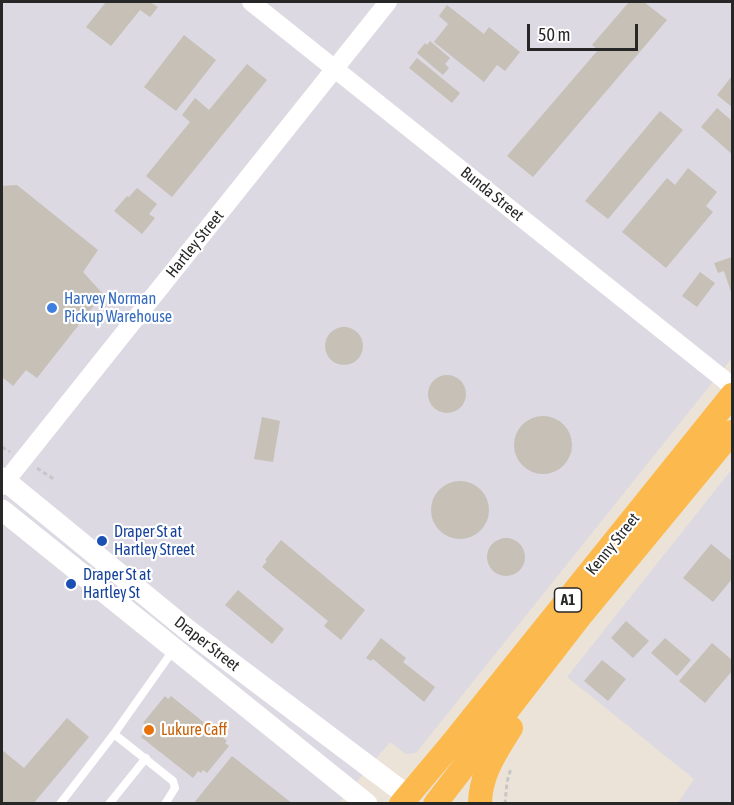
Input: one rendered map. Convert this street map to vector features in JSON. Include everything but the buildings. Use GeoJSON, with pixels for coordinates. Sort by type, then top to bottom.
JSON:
{"type":"FeatureCollection","features":[{"type":"Feature","properties":{"kind":"highway","name":"Kenny Street"},"geometry":{"type":"LineString","coordinates":[[409,801],[449,747],[732,394]]}},
{"type":"Feature","properties":{"kind":"highway","name":"Kenny Street"},"geometry":{"type":"LineString","coordinates":[[435,804],[582,614],[732,432]]}},
{"type":"Feature","properties":{"kind":"highway"},"geometry":{"type":"LineString","coordinates":[[480,804],[483,780],[495,752],[582,614]]}},
{"type":"Feature","properties":{"kind":"main road","name":"Draper Street"},"geometry":{"type":"LineString","coordinates":[[3,482],[189,631],[409,801]]}},
{"type":"Feature","properties":{"kind":"main road","name":"Draper Street"},"geometry":{"type":"LineString","coordinates":[[2,510],[367,804]]}},
{"type":"Feature","properties":{"kind":"street","name":"Bunda Street"},"geometry":{"type":"LineString","coordinates":[[251,2],[732,386]]}},
{"type":"Feature","properties":{"kind":"street","name":"Hartley Street"},"geometry":{"type":"LineString","coordinates":[[3,482],[388,2]]}},
{"type":"Feature","properties":{"kind":"lane"},"geometry":{"type":"LineString","coordinates":[[60,804],[189,631]]}},
{"type":"Feature","properties":{"kind":"lane"},"geometry":{"type":"LineString","coordinates":[[114,734],[171,778],[175,784],[172,795],[165,804]]}},
{"type":"Feature","properties":{"kind":"lane"},"geometry":{"type":"LineString","coordinates":[[109,804],[146,758]]}},
{"type":"Feature","properties":{"kind":"path"},"geometry":{"type":"LineString","coordinates":[[505,804],[507,782],[515,759]]}},
{"type":"Feature","properties":{"kind":"shaded area"},"geometry":{"type":"Polygon","coordinates":[[[2,2],[732,2],[732,358],[416,753],[406,754],[390,742],[339,803],[2,804],[2,2]]]}},
{"type":"Feature","properties":{"kind":"shaded area"},"geometry":{"type":"Polygon","coordinates":[[[732,469],[732,803],[678,803],[694,779],[567,677],[732,469]]]}},
{"type":"Feature","properties":{"kind":"place","name":"Harvey Norman Pickup Warehouse"},"geometry":{"type":"Point","coordinates":[52,308]}},
{"type":"Feature","properties":{"kind":"place","name":"Draper St at Hartley Street"},"geometry":{"type":"Point","coordinates":[102,541]}},
{"type":"Feature","properties":{"kind":"place","name":"Draper St at Hartley St"},"geometry":{"type":"Point","coordinates":[71,584]}},
{"type":"Feature","properties":{"kind":"place","name":"Lukure Caff"},"geometry":{"type":"Point","coordinates":[149,730]}}]}
